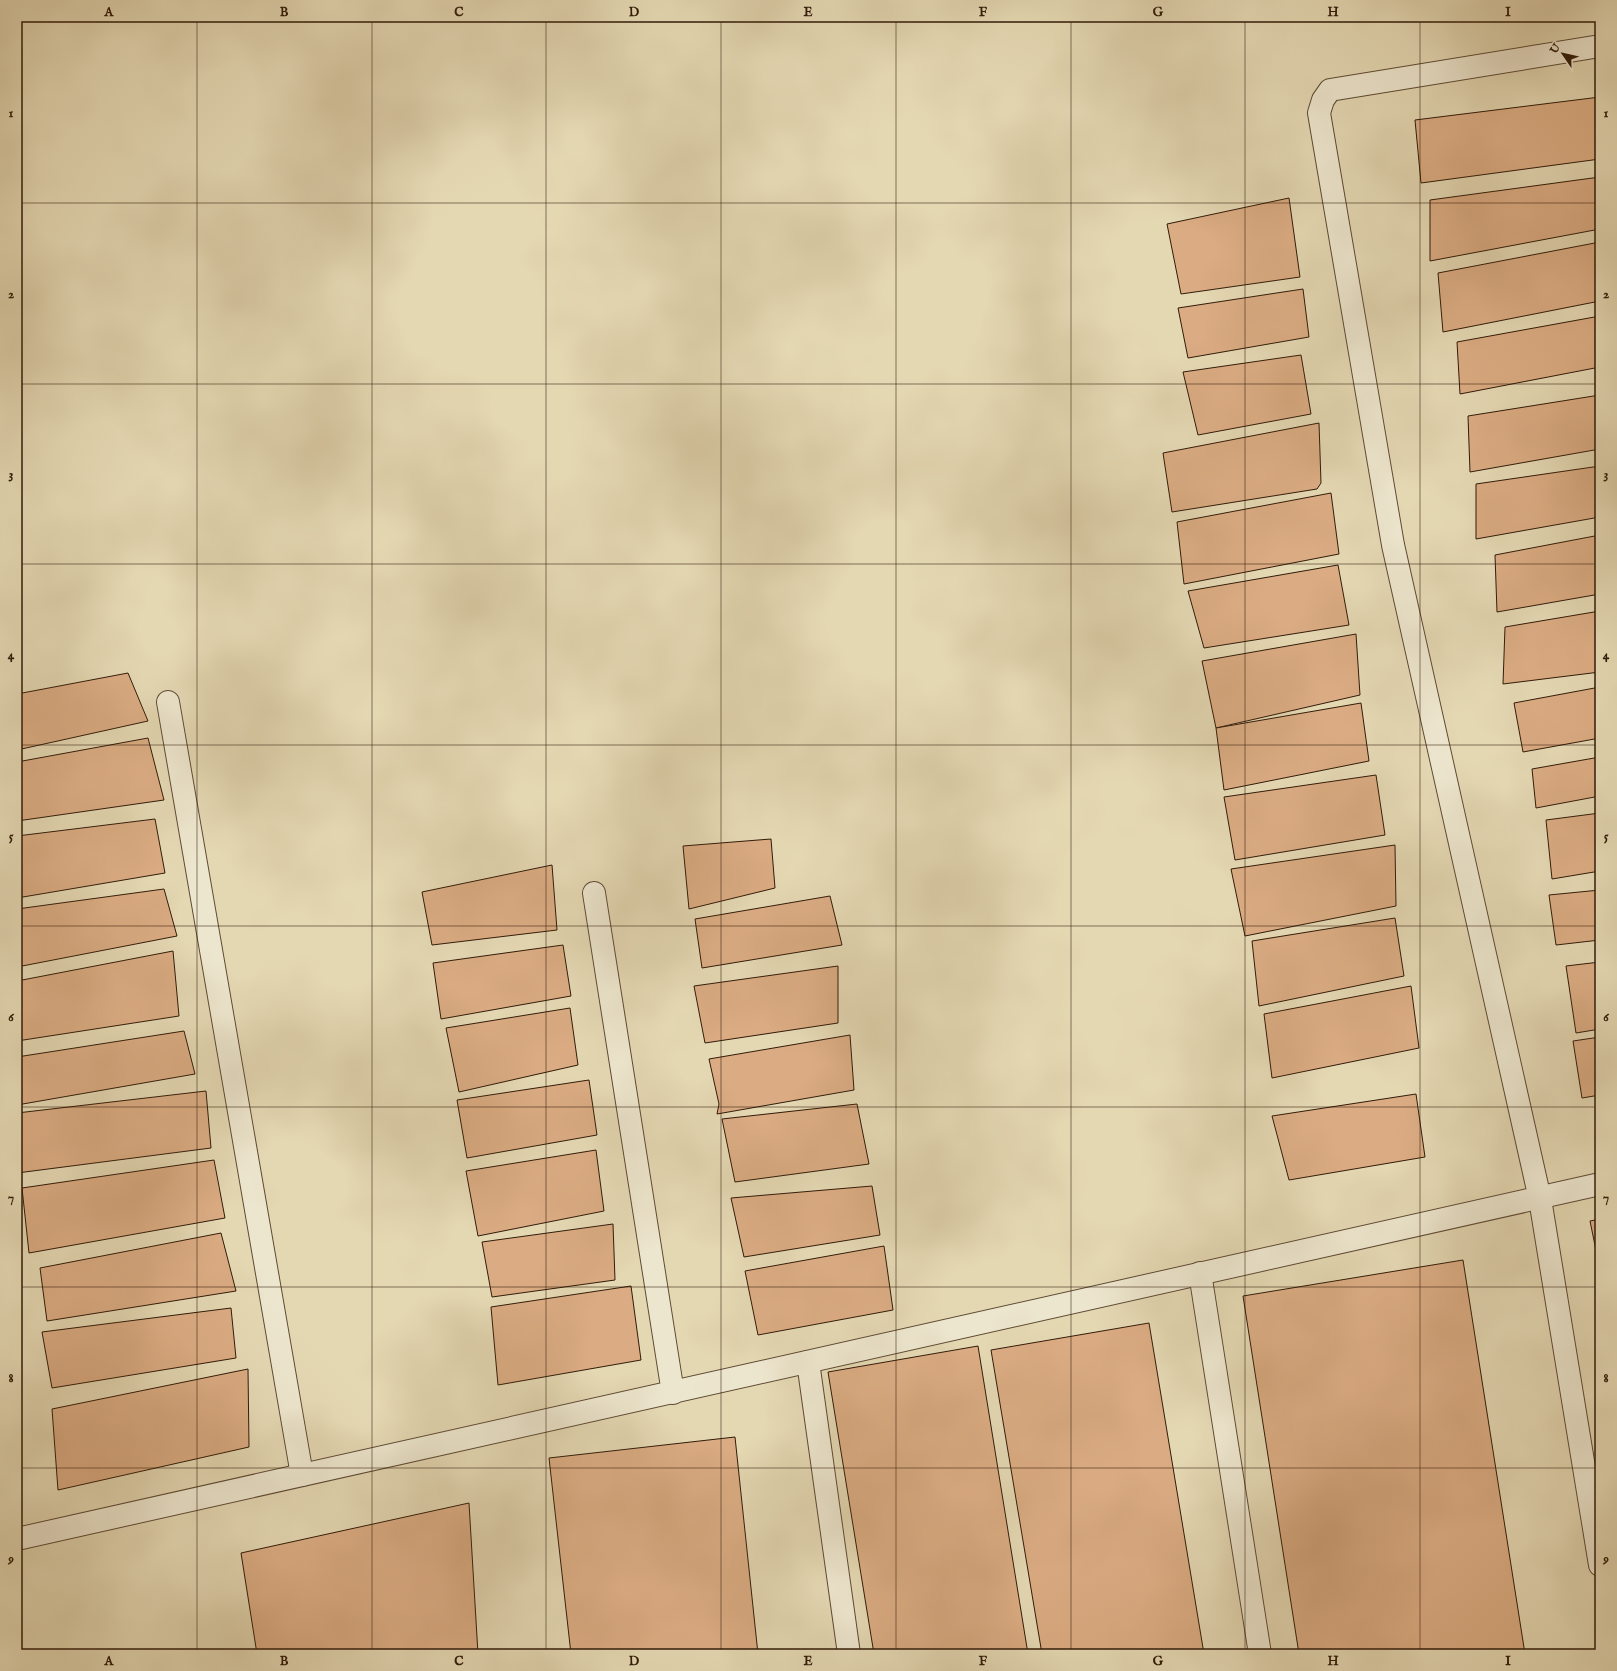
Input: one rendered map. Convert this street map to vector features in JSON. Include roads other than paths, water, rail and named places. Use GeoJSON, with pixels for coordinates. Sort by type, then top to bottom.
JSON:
{"type":"FeatureCollection","features":[{"type":"Feature","properties":{"kind":"lane"},"geometry":{"type":"LineString","coordinates":[[1600,46],[1330,90],[1322,100],[1320,113],[1392,545],[1540,1199],[1600,1565]]}},
{"type":"Feature","properties":{"kind":"lane"},"geometry":{"type":"LineString","coordinates":[[168,702],[302,1475]]}},
{"type":"Feature","properties":{"kind":"lane"},"geometry":{"type":"LineString","coordinates":[[594,893],[673,1392]]}},
{"type":"Feature","properties":{"kind":"lane"},"geometry":{"type":"LineString","coordinates":[[17,1538],[1200,1273],[1540,1199],[1600,1184]]}},
{"type":"Feature","properties":{"kind":"lane"},"geometry":{"type":"LineString","coordinates":[[1200,1273],[1260,1654]]}},
{"type":"Feature","properties":{"kind":"lane"},"geometry":{"type":"LineString","coordinates":[[808,1362],[849,1654]]}}]}
